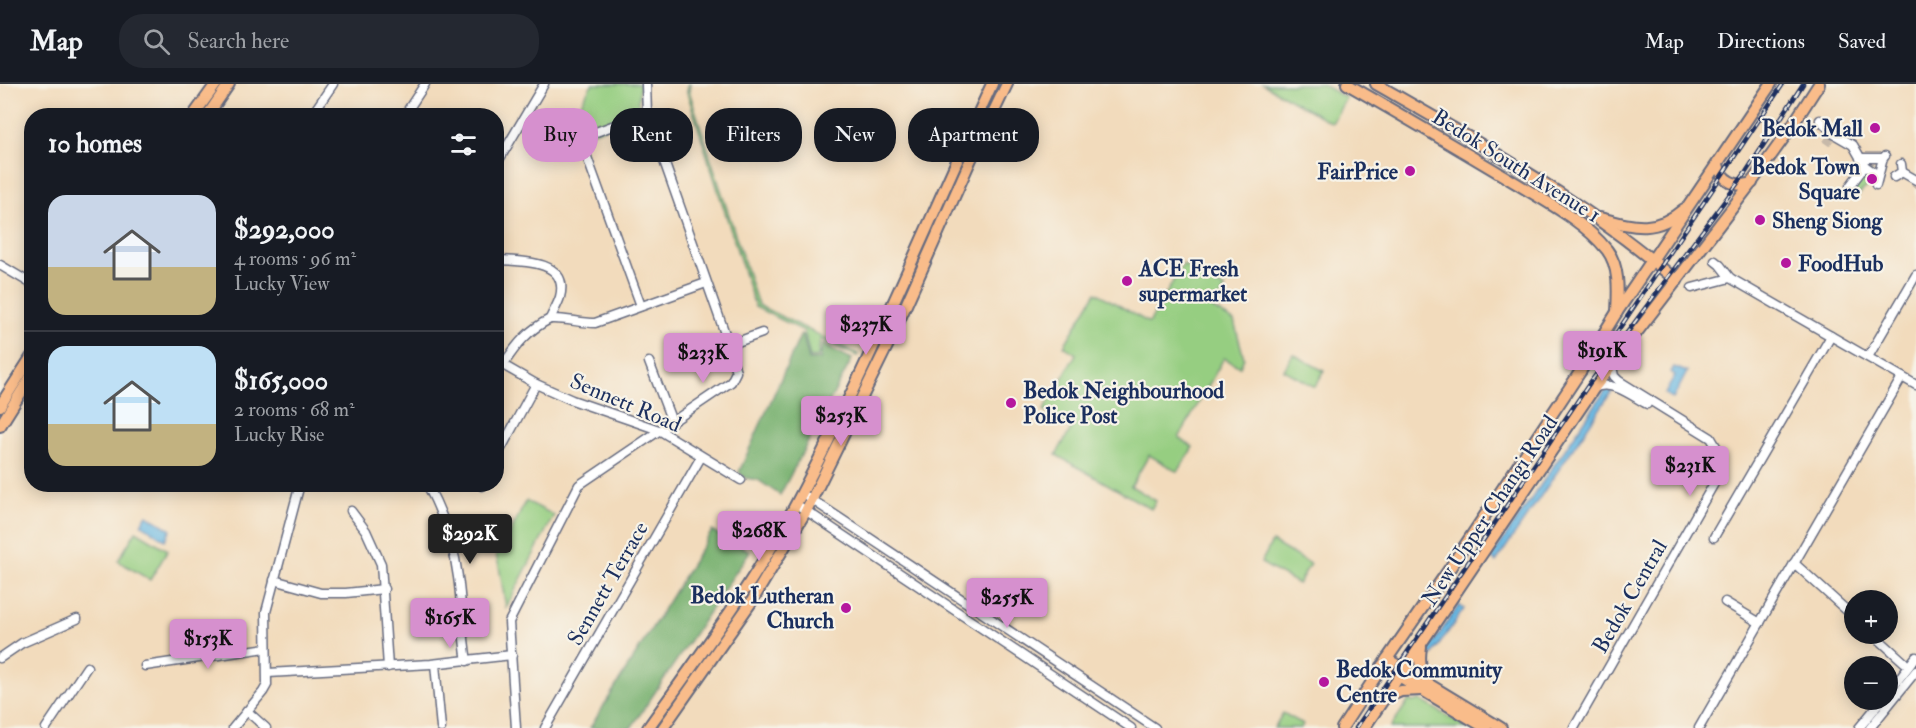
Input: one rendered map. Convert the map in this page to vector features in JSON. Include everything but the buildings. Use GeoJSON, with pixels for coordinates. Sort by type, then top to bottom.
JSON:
{"type":"FeatureCollection","features":[{"type":"Feature","properties":{"kind":"main road"},"geometry":{"type":"LineString","coordinates":[[199,108],[216,84]]}},
{"type":"Feature","properties":{"kind":"main road"},"geometry":{"type":"LineString","coordinates":[[212,108],[229,84]]}},
{"type":"Feature","properties":{"kind":"main road"},"geometry":{"type":"LineString","coordinates":[[648,728],[742,596],[801,508],[812,500],[992,84]]}},
{"type":"Feature","properties":{"kind":"main road"},"geometry":{"type":"LineString","coordinates":[[663,728],[752,601],[801,508],[802,493],[860,390],[1007,84]]}},
{"type":"Feature","properties":{"kind":"main road","name":"Bedok South Avenue 1"},"geometry":{"type":"LineString","coordinates":[[1347,84],[1514,182],[1572,219],[1593,236],[1608,251],[1614,265],[1617,275],[1617,312]]}},
{"type":"Feature","properties":{"kind":"main road","name":"Bedok South Avenue 1"},"geometry":{"type":"LineString","coordinates":[[1376,84],[1513,163],[1594,216],[1677,281]]}},
{"type":"Feature","properties":{"kind":"main road","name":"New Upper Changi Road"},"geometry":{"type":"LineString","coordinates":[[1342,728],[1771,84]]}},
{"type":"Feature","properties":{"kind":"main road","name":"New Upper Changi Road"},"geometry":{"type":"LineString","coordinates":[[1364,728],[1594,388],[1752,183],[1819,84]]}},
{"type":"Feature","properties":{"kind":"main road"},"geometry":{"type":"LineString","coordinates":[[1718,164],[1719,171],[1728,181],[1741,186],[1752,183]]}},
{"type":"Feature","properties":{"kind":"main road"},"geometry":{"type":"LineString","coordinates":[[1594,216],[1637,227],[1651,227],[1677,215],[1694,201]]}},
{"type":"Feature","properties":{"kind":"main road"},"geometry":{"type":"LineString","coordinates":[[0,406],[24,368]]}},
{"type":"Feature","properties":{"kind":"main road"},"geometry":{"type":"LineString","coordinates":[[0,426],[24,388]]}},
{"type":"Feature","properties":{"kind":"main road"},"geometry":{"type":"LineString","coordinates":[[1422,644],[1419,658],[1424,687]]}},
{"type":"Feature","properties":{"kind":"main road"},"geometry":{"type":"LineString","coordinates":[[1384,662],[1486,728]]}},
{"type":"Feature","properties":{"kind":"main road"},"geometry":{"type":"LineString","coordinates":[[1383,700],[1401,691],[1424,687],[1501,728]]}},
{"type":"Feature","properties":{"kind":"street"},"geometry":{"type":"LineString","coordinates":[[317,108],[333,84]]}},
{"type":"Feature","properties":{"kind":"street"},"geometry":{"type":"LineString","coordinates":[[409,108],[425,84]]}},
{"type":"Feature","properties":{"kind":"street"},"geometry":{"type":"LineString","coordinates":[[504,152],[544,84]]}},
{"type":"Feature","properties":{"kind":"street"},"geometry":{"type":"LineString","coordinates":[[646,84],[647,108]]}},
{"type":"Feature","properties":{"kind":"street"},"geometry":{"type":"LineString","coordinates":[[1820,120],[1834,134],[1853,145],[1863,162],[1878,175]]}},
{"type":"Feature","properties":{"kind":"street"},"geometry":{"type":"LineString","coordinates":[[610,127],[588,135],[583,141],[583,146],[641,306]]}},
{"type":"Feature","properties":{"kind":"street"},"geometry":{"type":"LineString","coordinates":[[1850,186],[1863,162],[1884,157],[1876,185]]}},
{"type":"Feature","properties":{"kind":"street"},"geometry":{"type":"LineString","coordinates":[[516,728],[509,627],[511,616],[579,485],[734,377],[736,368],[729,345],[664,162]]}},
{"type":"Feature","properties":{"kind":"street"},"geometry":{"type":"LineString","coordinates":[[1899,171],[1916,180]]}},
{"type":"Feature","properties":{"kind":"street"},"geometry":{"type":"LineString","coordinates":[[504,260],[536,262],[549,268],[557,276],[561,296],[550,319]]}},
{"type":"Feature","properties":{"kind":"street"},"geometry":{"type":"LineString","coordinates":[[1714,261],[1730,278],[1916,385]]}},
{"type":"Feature","properties":{"kind":"street"},"geometry":{"type":"LineString","coordinates":[[0,266],[24,280]]}},
{"type":"Feature","properties":{"kind":"street"},"geometry":{"type":"LineString","coordinates":[[1868,357],[1916,275]]}},
{"type":"Feature","properties":{"kind":"street"},"geometry":{"type":"LineString","coordinates":[[1692,288],[1730,278]]}},
{"type":"Feature","properties":{"kind":"street"},"geometry":{"type":"LineString","coordinates":[[504,358],[525,335],[550,319],[595,322],[706,283]]}},
{"type":"Feature","properties":{"kind":"street"},"geometry":{"type":"LineString","coordinates":[[729,345],[762,333]]}},
{"type":"Feature","properties":{"kind":"street"},"geometry":{"type":"LineString","coordinates":[[1714,537],[1831,336]]}},
{"type":"Feature","properties":{"kind":"street"},"geometry":{"type":"LineString","coordinates":[[649,362],[672,422]]}},
{"type":"Feature","properties":{"kind":"street","name":"Sennett Road"},"geometry":{"type":"LineString","coordinates":[[504,365],[536,384],[572,400],[659,430],[741,480]]}},
{"type":"Feature","properties":{"kind":"street","name":"Bedok Central"},"geometry":{"type":"LineString","coordinates":[[1574,728],[1717,477],[1720,462],[1719,453],[1712,439],[1618,380],[1612,366]]}},
{"type":"Feature","properties":{"kind":"street"},"geometry":{"type":"LineString","coordinates":[[1699,728],[1902,377]]}},
{"type":"Feature","properties":{"kind":"street"},"geometry":{"type":"LineString","coordinates":[[504,443],[536,384]]}},
{"type":"Feature","properties":{"kind":"street","name":"Bedok Central"},"geometry":{"type":"LineString","coordinates":[[1594,388],[1602,385],[1611,386],[1677,419],[1705,436],[1714,446],[1718,457],[1713,482]]}},
{"type":"Feature","properties":{"kind":"street","name":"Sennett Terrace"},"geometry":{"type":"LineString","coordinates":[[544,728],[701,457]]}},
{"type":"Feature","properties":{"kind":"street"},"geometry":{"type":"LineString","coordinates":[[233,728],[267,685],[266,615],[298,492]]}},
{"type":"Feature","properties":{"kind":"street"},"geometry":{"type":"LineString","coordinates":[[431,492],[451,538],[458,576],[467,661]]}},
{"type":"Feature","properties":{"kind":"street"},"geometry":{"type":"LineString","coordinates":[[802,493],[1155,728]]}},
{"type":"Feature","properties":{"kind":"street"},"geometry":{"type":"LineString","coordinates":[[801,508],[1131,728]]}},
{"type":"Feature","properties":{"kind":"street"},"geometry":{"type":"LineString","coordinates":[[351,511],[366,531],[381,564],[388,667]]}},
{"type":"Feature","properties":{"kind":"street"},"geometry":{"type":"LineString","coordinates":[[1794,563],[1844,608]]}},
{"type":"Feature","properties":{"kind":"street"},"geometry":{"type":"LineString","coordinates":[[274,580],[321,593],[384,589]]}},
{"type":"Feature","properties":{"kind":"street"},"geometry":{"type":"LineString","coordinates":[[1725,602],[1760,623]]}},
{"type":"Feature","properties":{"kind":"street"},"geometry":{"type":"LineString","coordinates":[[0,658],[22,643],[77,619]]}},
{"type":"Feature","properties":{"kind":"street"},"geometry":{"type":"LineString","coordinates":[[1884,644],[1904,662]]}},
{"type":"Feature","properties":{"kind":"street"},"geometry":{"type":"LineString","coordinates":[[145,666],[266,648]]}},
{"type":"Feature","properties":{"kind":"street"},"geometry":{"type":"LineString","coordinates":[[268,673],[435,664],[512,655]]}},
{"type":"Feature","properties":{"kind":"street"},"geometry":{"type":"LineString","coordinates":[[1898,680],[1916,657]]}},
{"type":"Feature","properties":{"kind":"street"},"geometry":{"type":"LineString","coordinates":[[435,664],[441,728]]}},
{"type":"Feature","properties":{"kind":"street"},"geometry":{"type":"LineString","coordinates":[[46,728],[87,667]]}},
{"type":"Feature","properties":{"kind":"street"},"geometry":{"type":"LineString","coordinates":[[1870,728],[1916,672]]}},
{"type":"Feature","properties":{"kind":"street"},"geometry":{"type":"LineString","coordinates":[[1859,728],[1874,710]]}},
{"type":"Feature","properties":{"kind":"street"},"geometry":{"type":"LineString","coordinates":[[247,711],[266,728]]}},
{"type":"Feature","properties":{"kind":"green space"},"geometry":{"type":"Polygon","coordinates":[[[592,84],[640,84],[638,103],[640,108],[610,108],[610,126],[598,130],[598,108],[578,108],[592,84]]]}},
{"type":"Feature","properties":{"kind":"green space"},"geometry":{"type":"Polygon","coordinates":[[[688,84],[690,84],[689,91],[705,141],[705,149],[693,108],[687,92],[688,84]]]}},
{"type":"Feature","properties":{"kind":"green space"},"geometry":{"type":"Polygon","coordinates":[[[1263,84],[1321,84],[1346,98],[1332,123],[1263,84]]]}},
{"type":"Feature","properties":{"kind":"green space"},"geometry":{"type":"Polygon","coordinates":[[[709,162],[712,162],[758,305],[858,354],[857,356],[820,339],[818,357],[810,358],[804,331],[755,307],[709,162]]]}},
{"type":"Feature","properties":{"kind":"green space"},"geometry":{"type":"Polygon","coordinates":[[[1865,170],[1875,176],[1873,183],[1858,196],[1853,187],[1865,170]]]}},
{"type":"Feature","properties":{"kind":"green space"},"geometry":{"type":"Polygon","coordinates":[[[1183,264],[1225,289],[1213,309],[1234,321],[1244,358],[1240,367],[1224,358],[1179,438],[1193,447],[1178,472],[1149,455],[1131,486],[1156,501],[1151,509],[1056,455],[1072,427],[1044,410],[1076,354],[1064,346],[1096,292],[1149,323],[1183,264]]]}},
{"type":"Feature","properties":{"kind":"green space"},"geometry":{"type":"Polygon","coordinates":[[[801,334],[809,360],[820,359],[822,344],[852,359],[780,495],[758,480],[745,478],[739,472],[801,334]]]}},
{"type":"Feature","properties":{"kind":"green space"},"geometry":{"type":"Polygon","coordinates":[[[1293,354],[1324,371],[1315,387],[1284,370],[1293,354]]]}},
{"type":"Feature","properties":{"kind":"green space"},"geometry":{"type":"Polygon","coordinates":[[[526,501],[554,515],[506,608],[499,566],[489,530],[507,539],[526,501]]]}},
{"type":"Feature","properties":{"kind":"green space"},"geometry":{"type":"Polygon","coordinates":[[[136,531],[168,550],[150,580],[118,561],[136,531]]]}},
{"type":"Feature","properties":{"kind":"green space"},"geometry":{"type":"Polygon","coordinates":[[[712,531],[750,551],[631,728],[590,728],[712,531]]]}},
{"type":"Feature","properties":{"kind":"green space"},"geometry":{"type":"Polygon","coordinates":[[[1272,542],[1310,564],[1298,584],[1261,563],[1272,542]]]}},
{"type":"Feature","properties":{"kind":"green space"},"geometry":{"type":"Polygon","coordinates":[[[1409,700],[1413,702],[1420,700],[1468,728],[1390,728],[1409,700]]]}},
{"type":"Feature","properties":{"kind":"green space"},"geometry":{"type":"Polygon","coordinates":[[[1283,713],[1303,724],[1301,728],[1274,728],[1283,713]]]}},
{"type":"Feature","properties":{"kind":"water"},"geometry":{"type":"Polygon","coordinates":[[[1674,367],[1687,372],[1673,399],[1665,394],[1675,375],[1671,372],[1674,367]]]}},
{"type":"Feature","properties":{"kind":"water"},"geometry":{"type":"Polygon","coordinates":[[[1607,388],[1612,391],[1496,562],[1491,558],[1607,388]]]}},
{"type":"Feature","properties":{"kind":"water"},"geometry":{"type":"Polygon","coordinates":[[[147,515],[171,530],[165,540],[141,524],[147,515]]]}},
{"type":"Feature","properties":{"kind":"water"},"geometry":{"type":"Polygon","coordinates":[[[1459,605],[1464,609],[1432,655],[1427,652],[1459,605]]]}},
{"type":"Feature","properties":{"kind":"tunnel"},"geometry":{"type":"LineString","coordinates":[[1826,144],[1836,130]]}},
{"type":"Feature","properties":{"kind":"railway"},"geometry":{"type":"LineString","coordinates":[[1615,335],[1783,84]]}},
{"type":"Feature","properties":{"kind":"railway"},"geometry":{"type":"LineString","coordinates":[[1356,728],[1589,384],[1746,172],[1803,84]]}},
{"type":"Feature","properties":{"kind":"place","name":"Bedok Mall"},"geometry":{"type":"Point","coordinates":[1875,128]}},
{"type":"Feature","properties":{"kind":"place","name":"FairPrice"},"geometry":{"type":"Point","coordinates":[1410,171]}},
{"type":"Feature","properties":{"kind":"place","name":"Bedok Town Square"},"geometry":{"type":"Point","coordinates":[1872,179]}},
{"type":"Feature","properties":{"kind":"place","name":"Sheng Siong"},"geometry":{"type":"Point","coordinates":[1760,220]}},
{"type":"Feature","properties":{"kind":"place","name":"FoodHub"},"geometry":{"type":"Point","coordinates":[1786,263]}},
{"type":"Feature","properties":{"kind":"place","name":"ACE Fresh supermarket"},"geometry":{"type":"Point","coordinates":[1127,281]}},
{"type":"Feature","properties":{"kind":"place","name":"Bedok Neighbourhood Police Post"},"geometry":{"type":"Point","coordinates":[1011,403]}},
{"type":"Feature","properties":{"kind":"place","name":"Bedok Lutheran Church"},"geometry":{"type":"Point","coordinates":[846,608]}},
{"type":"Feature","properties":{"kind":"place","name":"Bedok Community Centre"},"geometry":{"type":"Point","coordinates":[1324,682]}}]}
